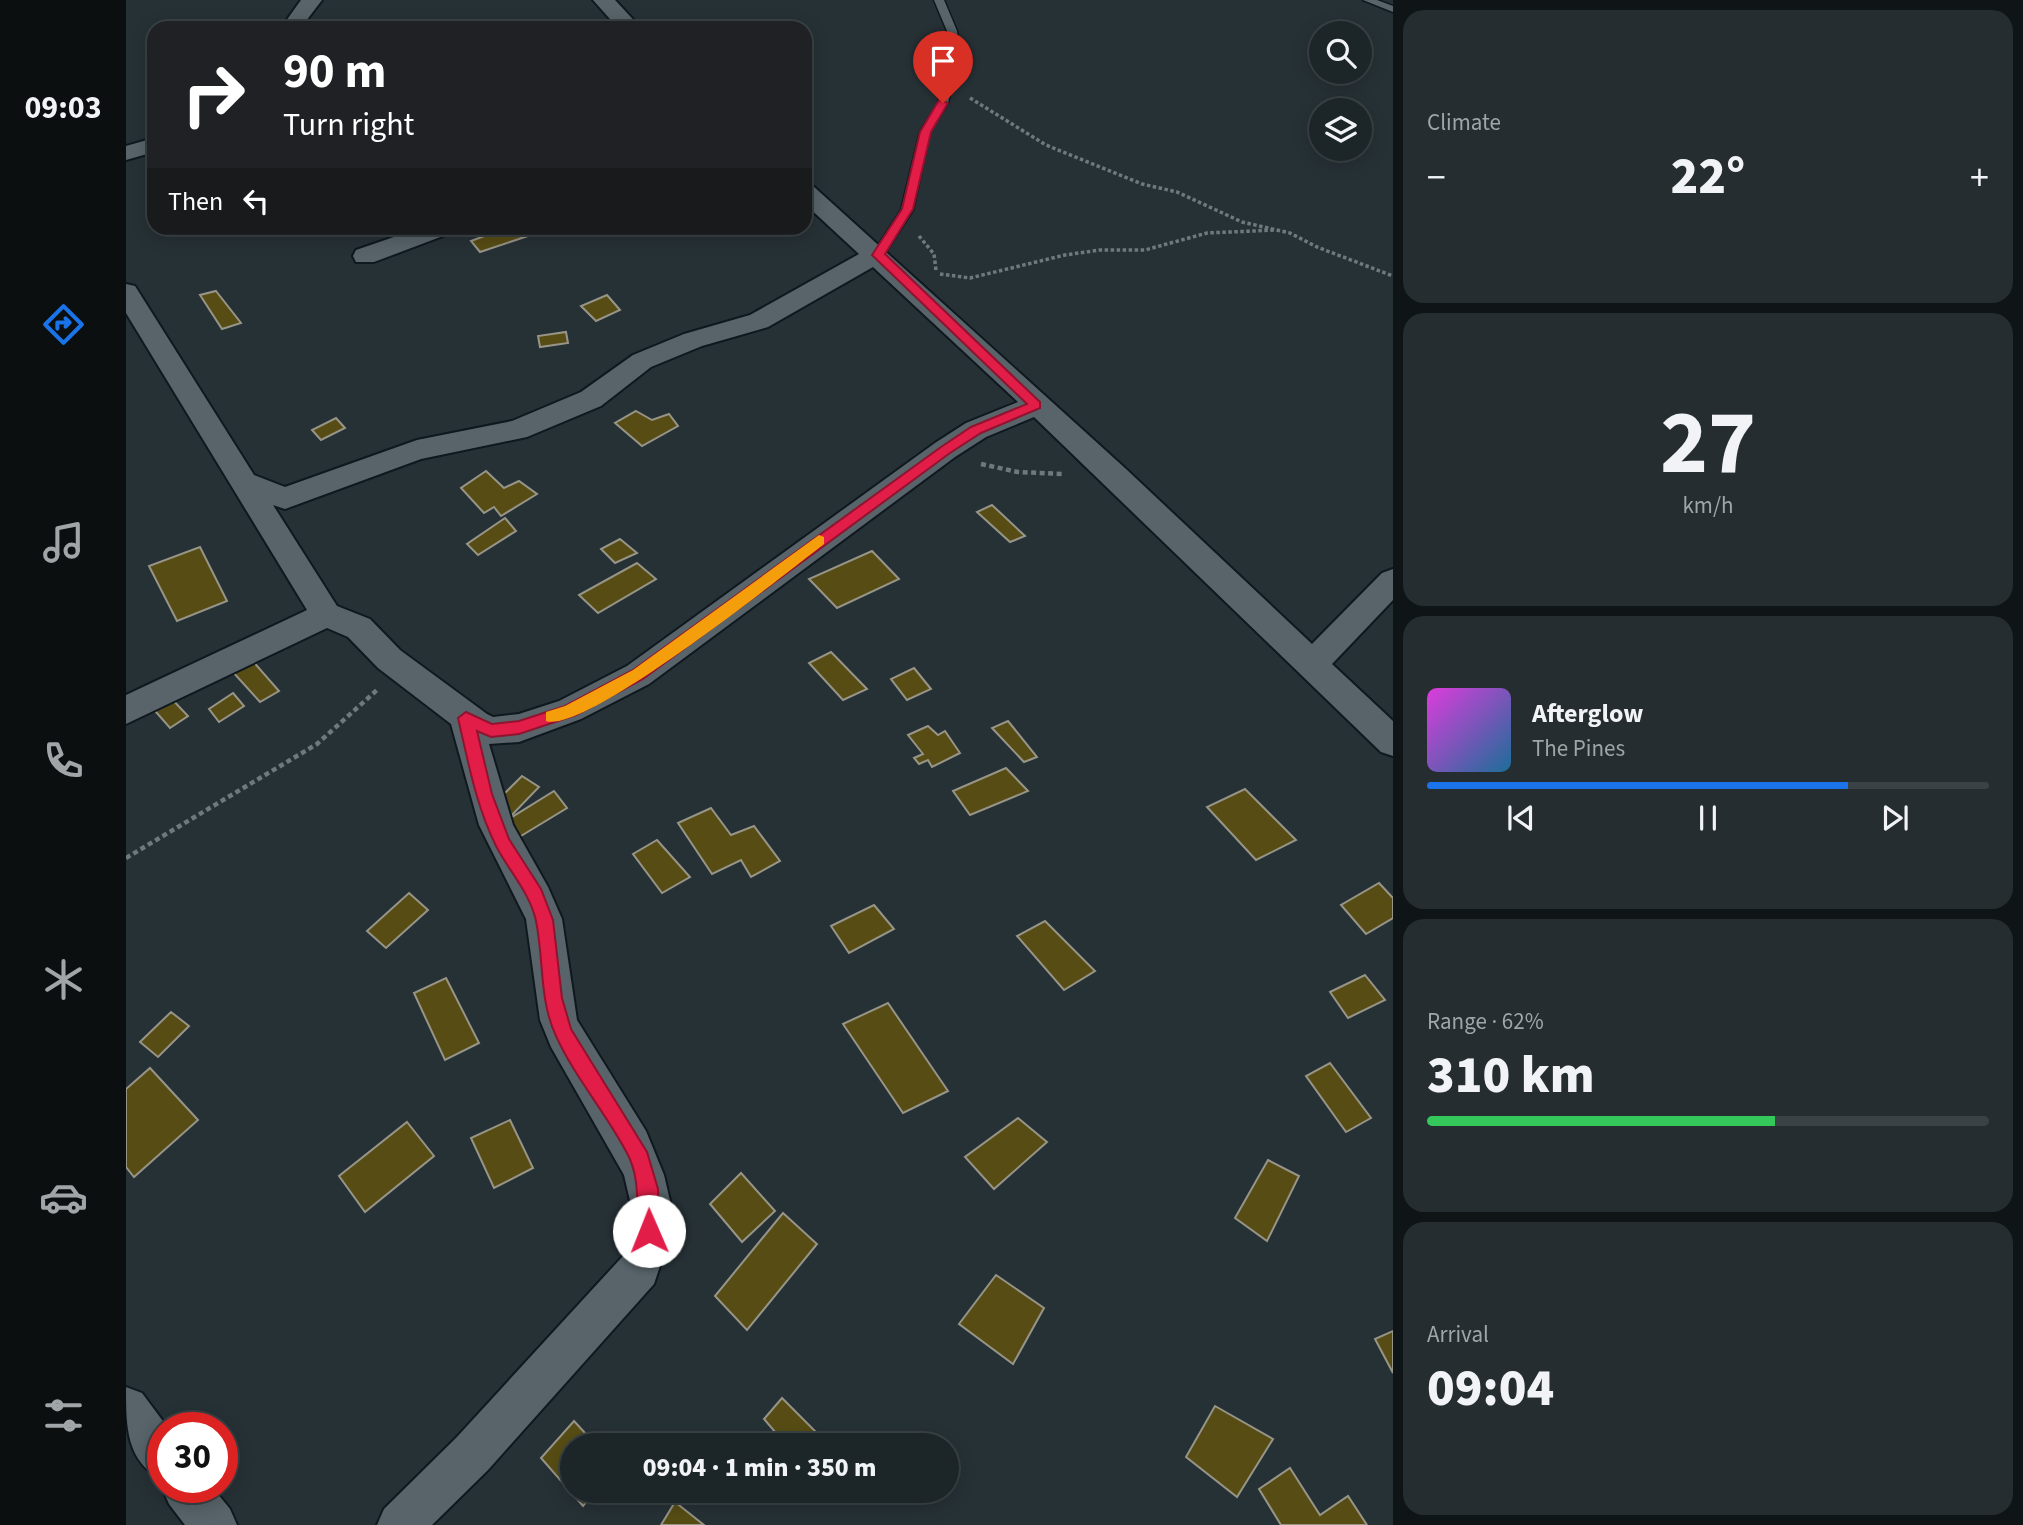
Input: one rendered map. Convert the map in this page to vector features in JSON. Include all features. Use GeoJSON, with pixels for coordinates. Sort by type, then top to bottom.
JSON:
{"type":"FeatureCollection","features":[{"type":"Feature","properties":{"kind":"street"},"geometry":{"type":"LineString","coordinates":[[296,21],[312,0]]}},
{"type":"Feature","properties":{"kind":"street"},"geometry":{"type":"LineString","coordinates":[[603,0],[623,21]]}},
{"type":"Feature","properties":{"kind":"street"},"geometry":{"type":"LineString","coordinates":[[126,153],[147,147]]}},
{"type":"Feature","properties":{"kind":"street"},"geometry":{"type":"LineString","coordinates":[[812,197],[1116,476],[1393,742]]}},
{"type":"Feature","properties":{"kind":"street"},"geometry":{"type":"LineString","coordinates":[[365,256],[423,235]]}},
{"type":"Feature","properties":{"kind":"street"},"geometry":{"type":"LineString","coordinates":[[247,483],[288,497],[417,450],[504,435],[591,399],[642,361],[693,340],[758,321],[811,294],[836,275],[878,255]]}},
{"type":"Feature","properties":{"kind":"street"},"geometry":{"type":"LineString","coordinates":[[126,292],[247,483],[326,615],[359,628],[401,669],[466,718],[491,731],[519,728],[570,710],[638,675],[945,450],[976,430],[1036,405]]}},
{"type":"Feature","properties":{"kind":"street"},"geometry":{"type":"LineString","coordinates":[[1312,664],[1393,581]]}},
{"type":"Feature","properties":{"kind":"street"},"geometry":{"type":"LineString","coordinates":[[126,711],[174,685],[326,615]]}},
{"type":"Feature","properties":{"kind":"street"},"geometry":{"type":"LineString","coordinates":[[400,1525],[472,1454],[639,1269],[645,1257],[649,1231],[649,1189],[637,1152],[563,1033],[553,998],[544,920],[535,895],[503,842],[484,794],[466,718]]}},
{"type":"Feature","properties":{"kind":"street"},"geometry":{"type":"LineString","coordinates":[[126,1409],[147,1437]]}},
{"type":"Feature","properties":{"kind":"street"},"geometry":{"type":"LineString","coordinates":[[197,1503],[214,1525]]}},
{"type":"Feature","properties":{"kind":"lane"},"geometry":{"type":"LineString","coordinates":[[878,255],[908,209],[925,132],[943,103],[948,85],[955,55],[952,31],[939,0]]}},
{"type":"Feature","properties":{"kind":"lane"},"geometry":{"type":"LineString","coordinates":[[1368,0],[1393,9]]}},
{"type":"Feature","properties":{"kind":"path"},"geometry":{"type":"LineString","coordinates":[[948,85],[1046,145],[1142,184],[1177,192],[1242,222],[1284,230],[1317,247],[1393,276]]}},
{"type":"Feature","properties":{"kind":"path"},"geometry":{"type":"LineString","coordinates":[[936,273],[970,278],[1088,251],[1145,250],[1207,233],[1284,230]]}},
{"type":"Feature","properties":{"kind":"path"},"geometry":{"type":"LineString","coordinates":[[969,460],[1018,472],[1116,476]]}},
{"type":"Feature","properties":{"kind":"path"},"geometry":{"type":"LineString","coordinates":[[126,858],[317,744],[401,669]]}},
{"type":"Feature","properties":{"kind":"building"},"geometry":{"type":"Polygon","coordinates":[[[487,235],[531,235],[480,252],[471,241],[487,235]]]}},
{"type":"Feature","properties":{"kind":"building"},"geometry":{"type":"Polygon","coordinates":[[[216,291],[241,323],[222,329],[200,295],[216,291]]]}},
{"type":"Feature","properties":{"kind":"building"},"geometry":{"type":"Polygon","coordinates":[[[607,295],[620,310],[596,321],[581,306],[607,295]]]}},
{"type":"Feature","properties":{"kind":"building"},"geometry":{"type":"Polygon","coordinates":[[[566,332],[568,343],[540,347],[538,336],[566,332]]]}},
{"type":"Feature","properties":{"kind":"building"},"geometry":{"type":"Polygon","coordinates":[[[636,411],[652,420],[669,414],[678,426],[642,446],[615,423],[636,411]]]}},
{"type":"Feature","properties":{"kind":"building"},"geometry":{"type":"Polygon","coordinates":[[[336,418],[345,428],[321,440],[312,430],[336,418]]]}},
{"type":"Feature","properties":{"kind":"building"},"geometry":{"type":"Polygon","coordinates":[[[486,471],[504,488],[519,481],[537,494],[501,516],[494,507],[484,513],[461,488],[486,471]]]}},
{"type":"Feature","properties":{"kind":"building"},"geometry":{"type":"Polygon","coordinates":[[[992,505],[1025,536],[1010,542],[977,512],[992,505]]]}},
{"type":"Feature","properties":{"kind":"building"},"geometry":{"type":"Polygon","coordinates":[[[505,518],[516,531],[478,555],[467,544],[505,518]]]}},
{"type":"Feature","properties":{"kind":"building"},"geometry":{"type":"Polygon","coordinates":[[[620,539],[637,553],[615,563],[601,549],[620,539]]]}},
{"type":"Feature","properties":{"kind":"building"},"geometry":{"type":"Polygon","coordinates":[[[200,547],[227,601],[177,621],[149,566],[200,547]]]}},
{"type":"Feature","properties":{"kind":"building"},"geometry":{"type":"Polygon","coordinates":[[[872,551],[899,579],[837,608],[809,579],[872,551]]]}},
{"type":"Feature","properties":{"kind":"building"},"geometry":{"type":"Polygon","coordinates":[[[637,563],[656,579],[598,613],[579,595],[637,563]]]}},
{"type":"Feature","properties":{"kind":"building"},"geometry":{"type":"Polygon","coordinates":[[[831,652],[867,689],[843,700],[809,663],[831,652]]]}},
{"type":"Feature","properties":{"kind":"building"},"geometry":{"type":"Polygon","coordinates":[[[250,658],[279,691],[260,702],[231,670],[250,658]]]}},
{"type":"Feature","properties":{"kind":"building"},"geometry":{"type":"Polygon","coordinates":[[[914,668],[931,689],[907,700],[891,679],[914,668]]]}},
{"type":"Feature","properties":{"kind":"building"},"geometry":{"type":"Polygon","coordinates":[[[233,693],[244,706],[219,722],[209,709],[233,693]]]}},
{"type":"Feature","properties":{"kind":"building"},"geometry":{"type":"Polygon","coordinates":[[[168,695],[188,716],[170,728],[149,704],[168,695]]]}},
{"type":"Feature","properties":{"kind":"building"},"geometry":{"type":"Polygon","coordinates":[[[1008,721],[1037,757],[1024,762],[992,728],[1008,721]]]}},
{"type":"Feature","properties":{"kind":"building"},"geometry":{"type":"Polygon","coordinates":[[[928,726],[938,735],[945,731],[960,753],[932,767],[928,760],[919,764],[914,758],[923,754],[908,735],[928,726]]]}},
{"type":"Feature","properties":{"kind":"building"},"geometry":{"type":"Polygon","coordinates":[[[1006,768],[1028,791],[970,815],[953,791],[1006,768]]]}},
{"type":"Feature","properties":{"kind":"building"},"geometry":{"type":"Polygon","coordinates":[[[522,776],[539,787],[511,816],[494,804],[522,776]]]}},
{"type":"Feature","properties":{"kind":"building"},"geometry":{"type":"Polygon","coordinates":[[[1245,789],[1296,840],[1256,860],[1207,807],[1245,789]]]}},
{"type":"Feature","properties":{"kind":"building"},"geometry":{"type":"Polygon","coordinates":[[[554,791],[567,808],[516,839],[504,822],[554,791]]]}},
{"type":"Feature","properties":{"kind":"building"},"geometry":{"type":"Polygon","coordinates":[[[711,808],[731,835],[754,826],[780,861],[751,877],[741,860],[712,874],[678,823],[711,808]]]}},
{"type":"Feature","properties":{"kind":"building"},"geometry":{"type":"Polygon","coordinates":[[[657,840],[690,877],[662,893],[633,854],[657,840]]]}},
{"type":"Feature","properties":{"kind":"building"},"geometry":{"type":"Polygon","coordinates":[[[1379,883],[1393,898],[1393,918],[1366,934],[1341,905],[1379,883]]]}},
{"type":"Feature","properties":{"kind":"building"},"geometry":{"type":"Polygon","coordinates":[[[409,893],[428,910],[386,948],[367,931],[409,893]]]}},
{"type":"Feature","properties":{"kind":"building"},"geometry":{"type":"Polygon","coordinates":[[[874,905],[894,929],[849,953],[831,926],[874,905]]]}},
{"type":"Feature","properties":{"kind":"building"},"geometry":{"type":"Polygon","coordinates":[[[1045,921],[1095,971],[1064,990],[1017,936],[1045,921]]]}},
{"type":"Feature","properties":{"kind":"building"},"geometry":{"type":"Polygon","coordinates":[[[1365,975],[1385,1000],[1348,1018],[1330,992],[1365,975]]]}},
{"type":"Feature","properties":{"kind":"building"},"geometry":{"type":"Polygon","coordinates":[[[446,978],[479,1043],[445,1060],[414,993],[446,978]]]}},
{"type":"Feature","properties":{"kind":"building"},"geometry":{"type":"Polygon","coordinates":[[[888,1003],[948,1091],[903,1113],[843,1024],[888,1003]]]}},
{"type":"Feature","properties":{"kind":"building"},"geometry":{"type":"Polygon","coordinates":[[[171,1012],[189,1026],[158,1057],[140,1042],[171,1012]]]}},
{"type":"Feature","properties":{"kind":"building"},"geometry":{"type":"Polygon","coordinates":[[[1330,1063],[1371,1118],[1346,1132],[1306,1076],[1330,1063]]]}},
{"type":"Feature","properties":{"kind":"building"},"geometry":{"type":"Polygon","coordinates":[[[150,1068],[198,1120],[134,1177],[126,1167],[126,1089],[150,1068]]]}},
{"type":"Feature","properties":{"kind":"building"},"geometry":{"type":"Polygon","coordinates":[[[1018,1118],[1047,1142],[994,1189],[965,1157],[1018,1118]]]}},
{"type":"Feature","properties":{"kind":"building"},"geometry":{"type":"Polygon","coordinates":[[[510,1120],[533,1168],[494,1188],[471,1138],[510,1120]]]}},
{"type":"Feature","properties":{"kind":"building"},"geometry":{"type":"Polygon","coordinates":[[[407,1122],[434,1156],[365,1212],[339,1176],[407,1122]]]}},
{"type":"Feature","properties":{"kind":"building"},"geometry":{"type":"Polygon","coordinates":[[[1268,1160],[1299,1176],[1267,1241],[1235,1218],[1268,1160]]]}},
{"type":"Feature","properties":{"kind":"building"},"geometry":{"type":"Polygon","coordinates":[[[741,1173],[775,1211],[742,1242],[710,1204],[741,1173]]]}},
{"type":"Feature","properties":{"kind":"building"},"geometry":{"type":"Polygon","coordinates":[[[783,1213],[817,1244],[747,1330],[715,1296],[783,1213]]]}},
{"type":"Feature","properties":{"kind":"building"},"geometry":{"type":"Polygon","coordinates":[[[996,1275],[1044,1308],[1013,1364],[959,1324],[996,1275]]]}},
{"type":"Feature","properties":{"kind":"building"},"geometry":{"type":"Polygon","coordinates":[[[1393,1331],[1393,1373],[1375,1339],[1393,1331]]]}},
{"type":"Feature","properties":{"kind":"building"},"geometry":{"type":"Polygon","coordinates":[[[782,1398],[817,1433],[776,1433],[764,1419],[782,1398]]]}},
{"type":"Feature","properties":{"kind":"building"},"geometry":{"type":"Polygon","coordinates":[[[1215,1406],[1273,1439],[1237,1497],[1186,1457],[1215,1406]]]}},
{"type":"Feature","properties":{"kind":"building"},"geometry":{"type":"Polygon","coordinates":[[[574,1421],[585,1433],[563,1433],[574,1421]]]}},
{"type":"Feature","properties":{"kind":"building"},"geometry":{"type":"Polygon","coordinates":[[[560,1437],[560,1480],[541,1458],[560,1437]]]}},
{"type":"Feature","properties":{"kind":"building"},"geometry":{"type":"Polygon","coordinates":[[[1290,1468],[1320,1515],[1348,1496],[1367,1525],[1281,1525],[1259,1489],[1290,1468]]]}},
{"type":"Feature","properties":{"kind":"building"},"geometry":{"type":"Polygon","coordinates":[[[676,1503],[704,1525],[661,1525],[676,1503]]]}},
{"type":"Feature","properties":{"kind":"slow traffic"},"geometry":{"type":"LineString","coordinates":[[552,717],[638,675],[819,540]]}},
{"type":"Feature","properties":{"kind":"route"},"geometry":{"type":"LineString","coordinates":[[649,1231],[649,1189],[637,1152],[563,1033],[553,998],[544,920],[535,895],[503,842],[484,794],[466,718],[491,731],[519,728],[570,710],[638,675],[945,450],[976,430],[1036,405],[878,255],[908,209],[925,132],[943,103]]}}]}
